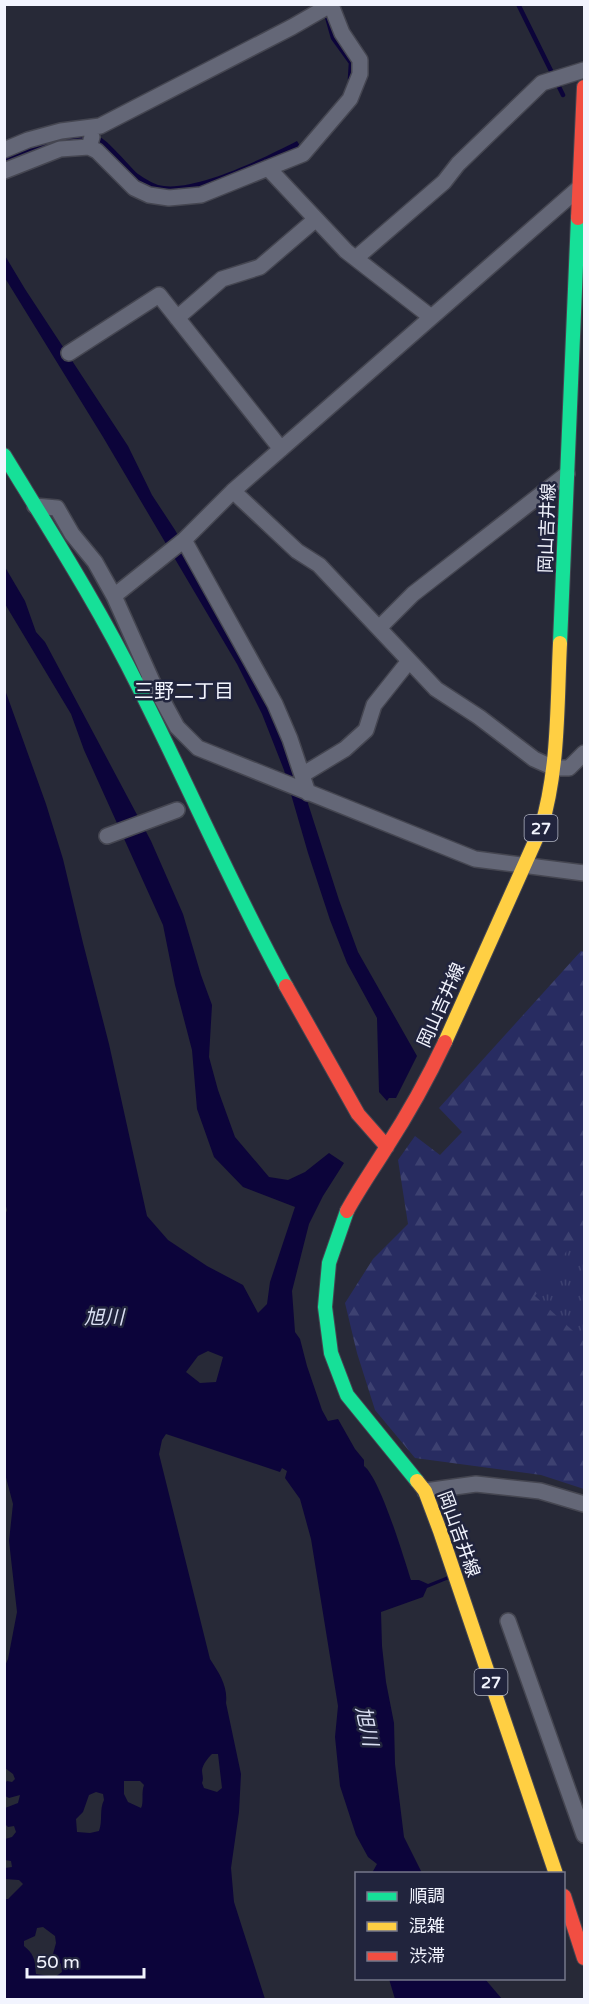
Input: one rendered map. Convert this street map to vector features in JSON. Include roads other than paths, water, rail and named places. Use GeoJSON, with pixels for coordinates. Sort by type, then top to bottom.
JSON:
{"type":"FeatureCollection","features":[{"type":"Feature","properties":{"kind":"main road","name":"岡山吉井線"},"geometry":{"type":"LineString","coordinates":[[555,1872],[440,1531],[424,1491],[347,1395],[331,1353],[325,1307],[329,1263],[343,1219],[360,1185],[387,1147],[435,1063],[546,814],[554,768],[567,474],[577,429],[579,188],[585,87]]}},
{"type":"Feature","properties":{"kind":"main road"},"geometry":{"type":"LineString","coordinates":[[4,455],[146,684],[193,798],[254,928],[358,1114],[387,1147]]}},
{"type":"Feature","properties":{"kind":"main road"},"geometry":{"type":"LineString","coordinates":[[565,1899],[585,1958]]}},
{"type":"Feature","properties":{"kind":"street"},"geometry":{"type":"LineString","coordinates":[[4,150],[28,140],[61,131],[96,126],[332,5],[342,33],[360,60],[360,74],[350,99],[303,154],[201,195],[169,198],[149,195],[134,189],[98,151],[89,147],[60,149],[4,171]]}},
{"type":"Feature","properties":{"kind":"street"},"geometry":{"type":"LineString","coordinates":[[356,258],[444,182],[458,164],[542,83],[585,70]]}},
{"type":"Feature","properties":{"kind":"street"},"geometry":{"type":"LineString","coordinates":[[89,147],[96,126]]}},
{"type":"Feature","properties":{"kind":"street"},"geometry":{"type":"LineString","coordinates":[[268,168],[346,250],[432,317]]}},
{"type":"Feature","properties":{"kind":"street"},"geometry":{"type":"LineString","coordinates":[[114,596],[183,540],[280,449],[579,188]]}},
{"type":"Feature","properties":{"kind":"street"},"geometry":{"type":"LineString","coordinates":[[177,318],[222,279],[260,267],[316,219]]}},
{"type":"Feature","properties":{"kind":"street"},"geometry":{"type":"LineString","coordinates":[[69,353],[159,295],[280,449]]}},
{"type":"Feature","properties":{"kind":"street"},"geometry":{"type":"LineString","coordinates":[[379,628],[413,594],[567,474]]}},
{"type":"Feature","properties":{"kind":"street"},"geometry":{"type":"LineString","coordinates":[[233,491],[297,552],[319,565],[435,689],[479,717],[534,759],[554,768],[569,768],[585,753]]}},
{"type":"Feature","properties":{"kind":"street"},"geometry":{"type":"LineString","coordinates":[[35,506],[57,508],[72,534],[95,562],[114,596],[146,684],[177,727],[198,748],[420,835],[475,859],[585,873]]}},
{"type":"Feature","properties":{"kind":"street"},"geometry":{"type":"LineString","coordinates":[[183,540],[266,686],[290,739],[308,793]]}},
{"type":"Feature","properties":{"kind":"street"},"geometry":{"type":"LineString","coordinates":[[302,775],[345,749],[366,730],[374,705],[409,661]]}},
{"type":"Feature","properties":{"kind":"street"},"geometry":{"type":"LineString","coordinates":[[107,836],[155,819],[193,798]]}},
{"type":"Feature","properties":{"kind":"street"},"geometry":{"type":"LineString","coordinates":[[424,1491],[476,1484],[540,1491],[585,1504]]}},
{"type":"Feature","properties":{"kind":"street"},"geometry":{"type":"LineString","coordinates":[[508,1621],[585,1835]]}},
{"type":"Feature","properties":{"kind":"water"},"geometry":{"type":"Polygon","coordinates":[[[79,134],[102,138],[138,174],[158,185],[172,186],[190,184],[229,172],[297,141],[302,149],[205,188],[150,193],[96,147],[5,166],[4,156],[38,142],[79,134]]]}},
{"type":"Feature","properties":{"kind":"water"},"geometry":{"type":"Polygon","coordinates":[[[4,254],[128,446],[152,495],[175,530],[250,665],[295,763],[358,952],[417,1056],[396,1098],[389,1098],[387,1101],[379,1092],[377,1018],[347,963],[330,920],[284,770],[262,714],[237,664],[103,437],[5,278],[4,254]]]}},
{"type":"Feature","properties":{"kind":"water","name":"旭川"},"geometry":{"type":"Polygon","coordinates":[[[5,567],[25,601],[36,632],[45,642],[151,841],[183,914],[212,1005],[209,1057],[235,1137],[269,1177],[288,1180],[305,1172],[329,1153],[344,1163],[309,1224],[292,1291],[295,1332],[300,1339],[322,1410],[328,1421],[338,1419],[364,1460],[364,1466],[377,1486],[391,1519],[411,1580],[419,1580],[428,1584],[448,1576],[449,1579],[427,1588],[423,1597],[381,1612],[382,1646],[394,1723],[395,1764],[404,1837],[422,1872],[373,1872],[377,1864],[368,1857],[356,1835],[340,1786],[335,1737],[338,1706],[311,1539],[300,1499],[285,1478],[287,1471],[282,1468],[280,1472],[166,1434],[162,1440],[159,1454],[210,1659],[224,1685],[241,1774],[239,1812],[231,1868],[234,1902],[265,1999],[5,1999],[5,1899],[8,1899],[23,1884],[19,1880],[4,1879],[5,1868],[12,1867],[11,1861],[5,1860],[5,1839],[12,1837],[16,1832],[14,1826],[8,1827],[5,1824],[5,1808],[18,1803],[20,1795],[9,1798],[5,1796],[5,1783],[15,1779],[13,1774],[5,1768],[4,1668],[8,1659],[17,1612],[9,1541],[13,1504],[4,1470],[4,1218],[7,1210],[4,1199],[4,687],[63,859],[109,1044],[147,1216],[168,1240],[207,1266],[243,1285],[258,1313],[267,1304],[270,1282],[295,1207],[243,1187],[214,1157],[197,1109],[192,1050],[175,985],[163,925],[84,750],[71,714],[5,604],[5,567]],[[208,1351],[198,1356],[186,1372],[200,1383],[216,1382],[223,1357],[208,1351]],[[212,1754],[202,1770],[202,1783],[204,1788],[217,1792],[222,1788],[218,1754],[212,1754]],[[124,1781],[124,1794],[128,1802],[141,1808],[144,1785],[140,1781],[124,1781]],[[96,1792],[89,1795],[83,1812],[76,1819],[77,1832],[99,1831],[103,1794],[96,1792]],[[43,1927],[37,1928],[35,1936],[24,1941],[24,1946],[34,1958],[36,1974],[55,1977],[62,1972],[61,1964],[53,1954],[55,1936],[43,1927]]]}},
{"type":"Feature","properties":{"kind":"water"},"geometry":{"type":"Polygon","coordinates":[[[389,1980],[486,1980],[502,1999],[395,1999],[389,1980]]]}},
{"type":"Feature","properties":{"kind":"waterway"},"geometry":{"type":"LineString","coordinates":[[518,4],[563,95]]}},
{"type":"Feature","properties":{"kind":"waterway"},"geometry":{"type":"LineString","coordinates":[[327,17],[333,38],[351,63],[350,79]]}},
{"type":"Feature","properties":{"kind":"district","name":"三野二丁目"},"geometry":{"type":"Point","coordinates":[184,691]}}]}
